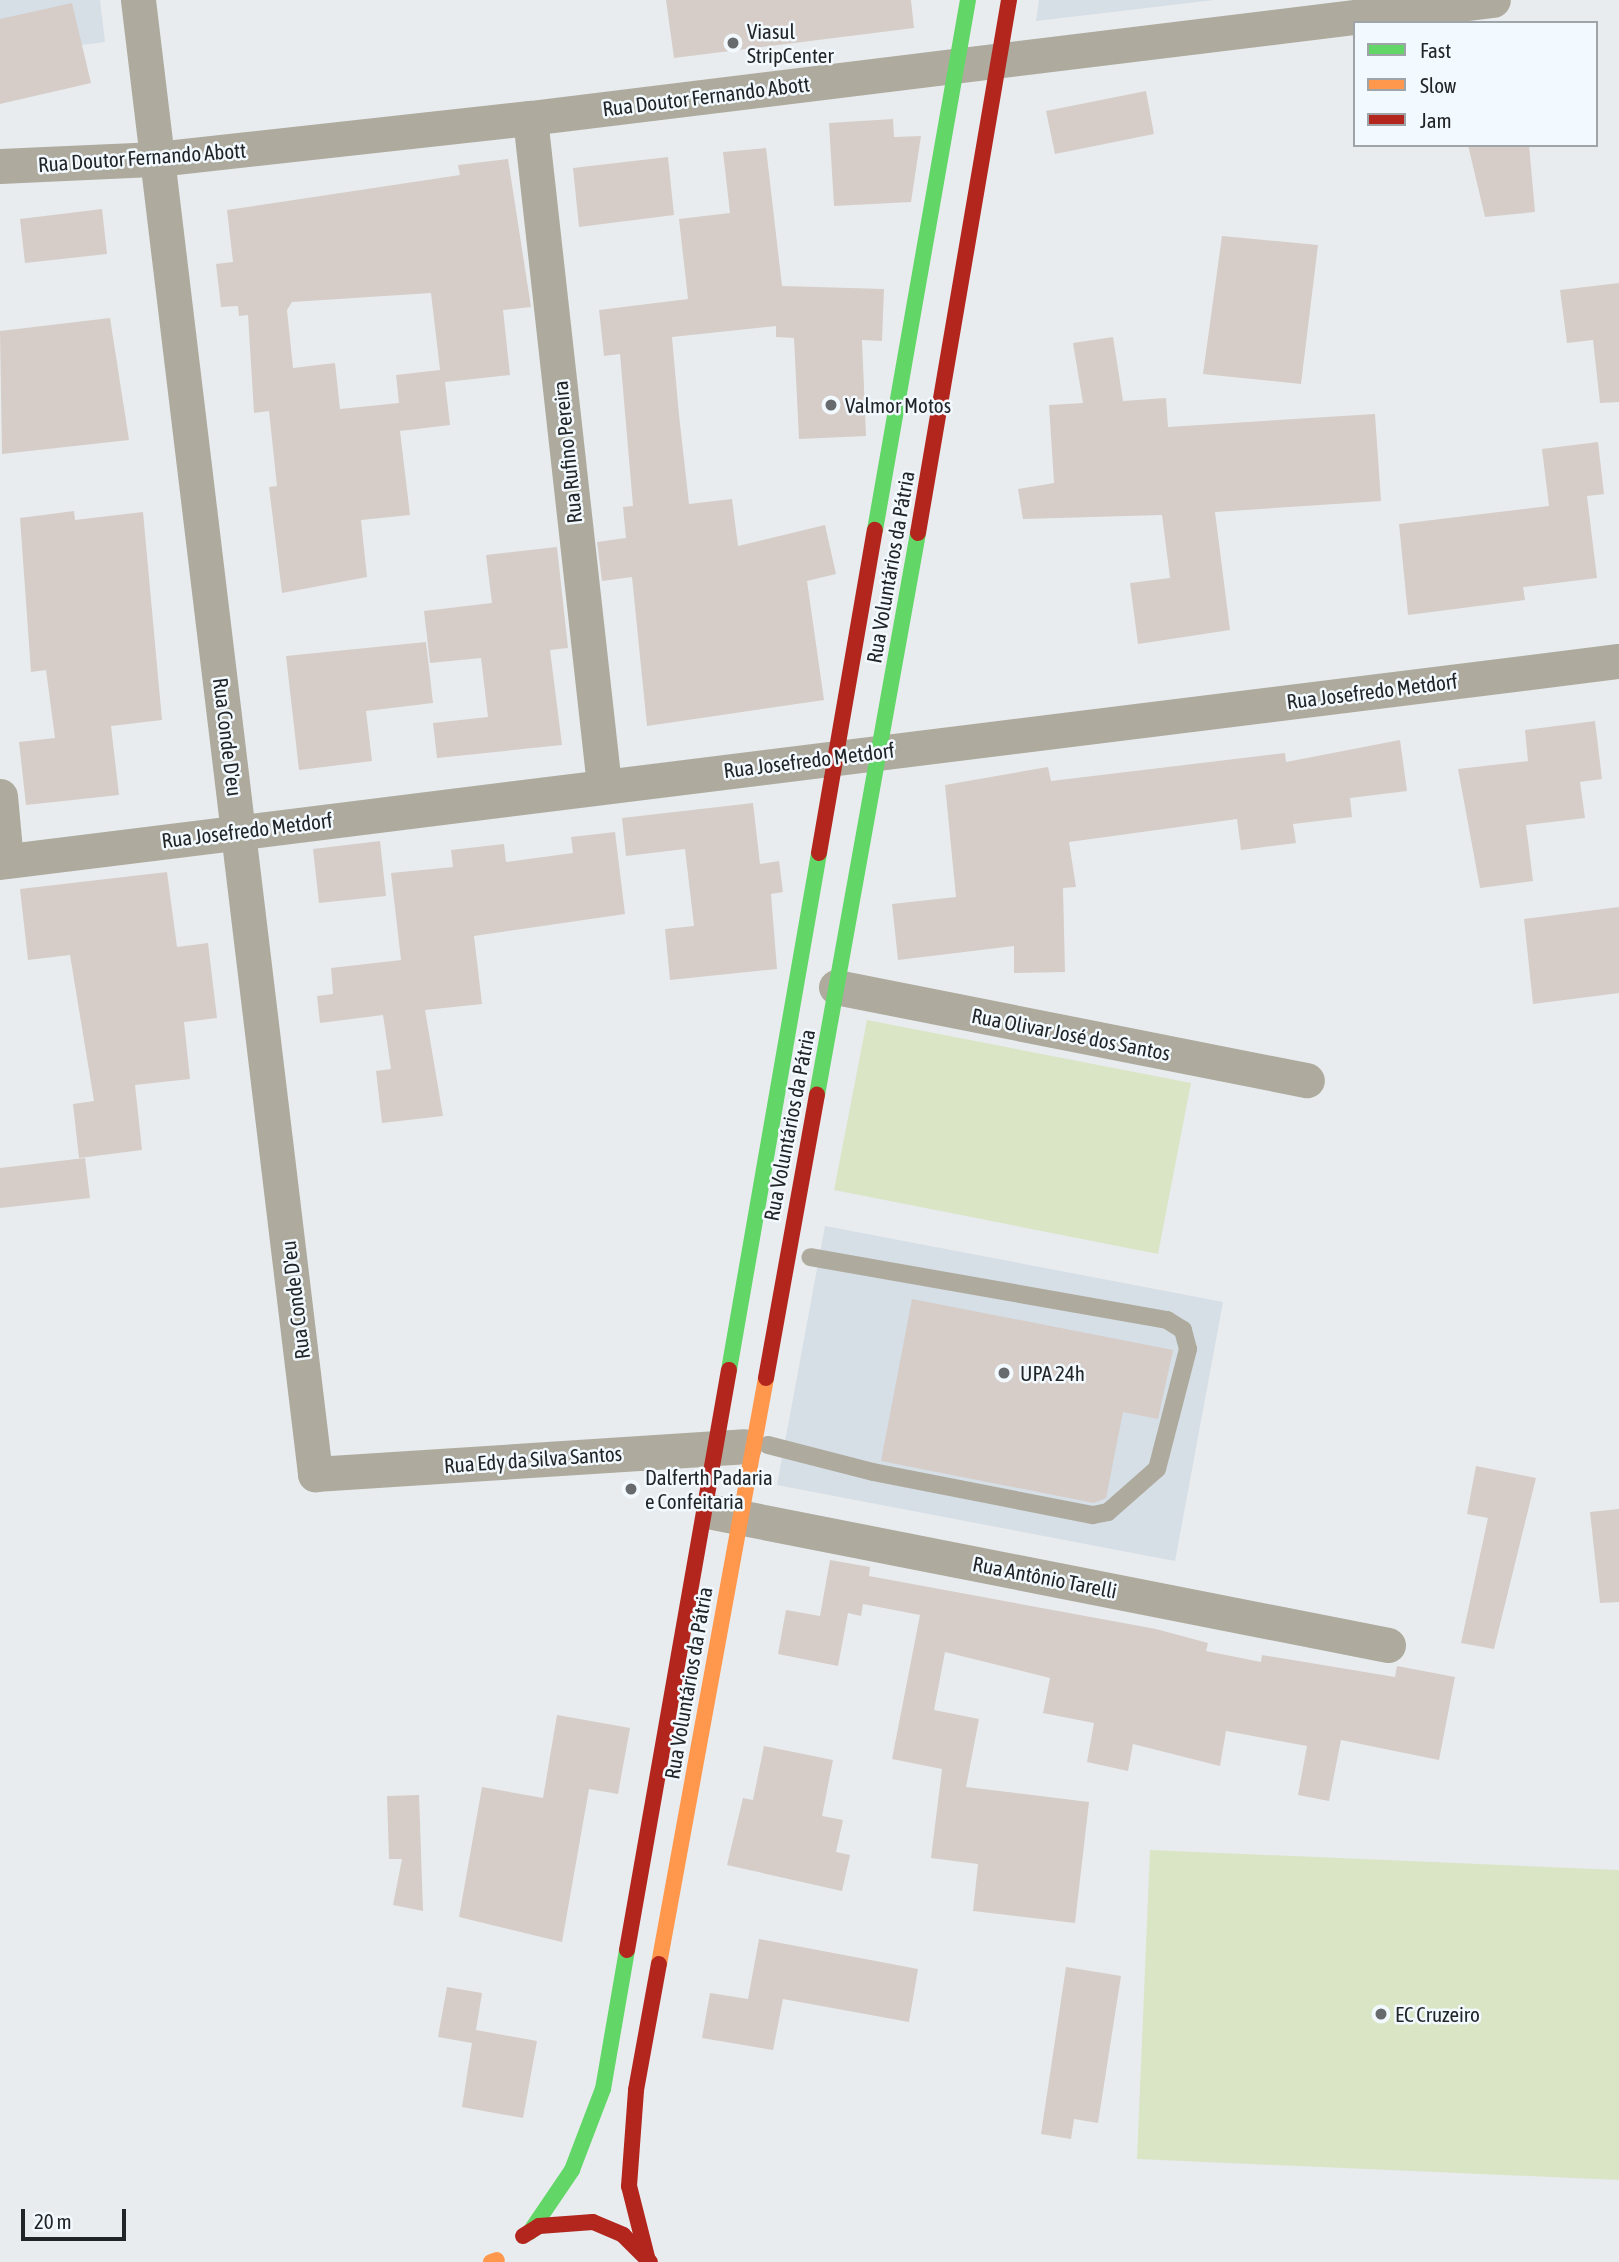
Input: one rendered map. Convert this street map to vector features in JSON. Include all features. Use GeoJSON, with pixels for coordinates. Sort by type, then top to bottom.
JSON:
{"type":"FeatureCollection","features":[{"type":"Feature","properties":{"kind":"main road","name":"Rua Voluntários da Pátria"},"geometry":{"type":"LineString","coordinates":[[649,2259],[629,2186],[630,2129],[880,752],[957,64],[968,0]]}},
{"type":"Feature","properties":{"kind":"main road","name":"Rua Voluntários da Pátria"},"geometry":{"type":"LineString","coordinates":[[530,2232],[572,2170],[603,2089],[715,1447],[737,1304],[837,758],[999,59],[1009,0]]}},
{"type":"Feature","properties":{"kind":"main road"},"geometry":{"type":"LineString","coordinates":[[774,1106],[813,1115]]}},
{"type":"Feature","properties":{"kind":"main road"},"geometry":{"type":"LineString","coordinates":[[737,1304],[744,1345],[733,1396],[737,1414],[757,1440]]}},
{"type":"Feature","properties":{"kind":"main road"},"geometry":{"type":"LineString","coordinates":[[495,2261],[530,2232],[571,2220],[593,2222],[623,2235],[649,2259]]}},
{"type":"Feature","properties":{"kind":"street","name":"Rua Conde D'eu"},"geometry":{"type":"LineString","coordinates":[[138,0],[316,1474]]}},
{"type":"Feature","properties":{"kind":"street","name":"Rua Doutor Fernando Abott"},"geometry":{"type":"LineString","coordinates":[[0,166],[157,159],[530,118],[1474,1]]}},
{"type":"Feature","properties":{"kind":"street","name":"Rua Rufino Pereira"},"geometry":{"type":"LineString","coordinates":[[530,118],[604,785]]}},
{"type":"Feature","properties":{"kind":"street","name":"Rua Josefredo Metdorf"},"geometry":{"type":"LineString","coordinates":[[3,862],[240,830],[1619,661]]}},
{"type":"Feature","properties":{"kind":"street"},"geometry":{"type":"LineString","coordinates":[[0,796],[3,862]]}},
{"type":"Feature","properties":{"kind":"street","name":"Rua Olivar José dos Santos"},"geometry":{"type":"LineString","coordinates":[[836,988],[1307,1080]]}},
{"type":"Feature","properties":{"kind":"street","name":"Rua Edy da Silva Santos"},"geometry":{"type":"LineString","coordinates":[[316,1474],[715,1447],[757,1440]]}},
{"type":"Feature","properties":{"kind":"street","name":"Rua Antônio Tarelli"},"geometry":{"type":"LineString","coordinates":[[702,1510],[1388,1645]]}},
{"type":"Feature","properties":{"kind":"lane"},"geometry":{"type":"LineString","coordinates":[[757,1440],[873,1472],[1093,1515],[1108,1512],[1157,1469],[1188,1349],[1183,1330],[1167,1320],[811,1257]]}},
{"type":"Feature","properties":{"kind":"shaded area"},"geometry":{"type":"Polygon","coordinates":[[[0,0],[100,0],[105,42],[0,55],[0,0]]]}},
{"type":"Feature","properties":{"kind":"shaded area"},"geometry":{"type":"Polygon","coordinates":[[[1039,0],[1214,0],[1036,21],[1039,0]]]}},
{"type":"Feature","properties":{"kind":"shaded area","name":"UPA 24h"},"geometry":{"type":"Polygon","coordinates":[[[825,1226],[1223,1302],[1175,1561],[777,1485],[825,1226]]]}},
{"type":"Feature","properties":{"kind":"green space"},"geometry":{"type":"Polygon","coordinates":[[[867,1020],[1191,1083],[1158,1254],[834,1190],[867,1020]]]}},
{"type":"Feature","properties":{"kind":"green space","name":"EC Cruzeiro"},"geometry":{"type":"Polygon","coordinates":[[[1150,1850],[1619,1870],[1619,2180],[1137,2159],[1150,1850]]]}},
{"type":"Feature","properties":{"kind":"building","name":"Viasul StripCenter"},"geometry":{"type":"Polygon","coordinates":[[[666,0],[911,0],[914,28],[674,58],[666,0]]]}},
{"type":"Feature","properties":{"kind":"building"},"geometry":{"type":"Polygon","coordinates":[[[72,3],[91,83],[0,104],[0,19],[72,3]]]}},
{"type":"Feature","properties":{"kind":"building"},"geometry":{"type":"Polygon","coordinates":[[[1146,91],[1154,134],[1055,154],[1046,111],[1146,91]]]}},
{"type":"Feature","properties":{"kind":"building"},"geometry":{"type":"Polygon","coordinates":[[[893,119],[894,137],[921,136],[911,202],[834,206],[829,123],[893,119]]]}},
{"type":"Feature","properties":{"kind":"building"},"geometry":{"type":"Polygon","coordinates":[[[1468,147],[1529,147],[1535,212],[1485,217],[1468,147]]]}},
{"type":"Feature","properties":{"kind":"building"},"geometry":{"type":"Polygon","coordinates":[[[766,148],[782,286],[884,289],[882,341],[862,340],[866,436],[799,439],[794,338],[776,337],[776,326],[672,337],[679,415],[689,504],[732,499],[738,546],[825,525],[836,574],[807,581],[824,700],[647,726],[632,577],[602,581],[597,542],[626,538],[623,507],[633,506],[620,354],[604,356],[599,310],[688,299],[679,219],[730,213],[723,152],[766,148]]]}},
{"type":"Feature","properties":{"kind":"building"},"geometry":{"type":"Polygon","coordinates":[[[668,157],[674,215],[579,227],[573,168],[668,157]]]}},
{"type":"Feature","properties":{"kind":"building"},"geometry":{"type":"Polygon","coordinates":[[[508,159],[531,307],[503,310],[510,375],[445,382],[450,425],[400,431],[410,515],[361,520],[367,577],[282,593],[269,487],[277,486],[269,411],[254,413],[248,315],[239,316],[238,306],[221,307],[216,264],[233,262],[227,210],[460,175],[458,165],[508,159]],[[431,293],[292,302],[287,310],[293,368],[335,363],[340,409],[399,403],[396,375],[440,370],[431,293]]]}},
{"type":"Feature","properties":{"kind":"building"},"geometry":{"type":"Polygon","coordinates":[[[102,209],[107,254],[25,263],[20,219],[102,209]]]}},
{"type":"Feature","properties":{"kind":"building"},"geometry":{"type":"Polygon","coordinates":[[[1222,236],[1318,245],[1301,384],[1203,374],[1222,236]]]}},
{"type":"Feature","properties":{"kind":"building"},"geometry":{"type":"Polygon","coordinates":[[[1619,283],[1619,402],[1600,403],[1593,340],[1567,343],[1560,290],[1619,283]]]}},
{"type":"Feature","properties":{"kind":"building"},"geometry":{"type":"Polygon","coordinates":[[[110,318],[129,440],[2,454],[0,331],[110,318]]]}},
{"type":"Feature","properties":{"kind":"building"},"geometry":{"type":"Polygon","coordinates":[[[1113,337],[1123,401],[1166,398],[1168,427],[1375,414],[1381,501],[1215,512],[1230,630],[1138,644],[1130,583],[1170,578],[1162,515],[1023,519],[1018,489],[1054,483],[1049,405],[1083,403],[1073,343],[1113,337]]]}},
{"type":"Feature","properties":{"kind":"building"},"geometry":{"type":"Polygon","coordinates":[[[1598,442],[1604,494],[1587,496],[1597,578],[1523,587],[1525,600],[1408,615],[1399,524],[1549,506],[1542,449],[1598,442]]]}},
{"type":"Feature","properties":{"kind":"building"},"geometry":{"type":"Polygon","coordinates":[[[74,511],[75,520],[143,512],[162,720],[111,726],[119,795],[26,805],[19,742],[55,738],[46,670],[31,672],[20,518],[74,511]]]}},
{"type":"Feature","properties":{"kind":"building"},"geometry":{"type":"Polygon","coordinates":[[[557,547],[568,648],[550,650],[562,745],[437,758],[433,723],[488,717],[481,658],[430,663],[424,611],[492,603],[486,555],[557,547]]]}},
{"type":"Feature","properties":{"kind":"building"},"geometry":{"type":"Polygon","coordinates":[[[426,642],[433,703],[366,711],[372,761],[299,770],[286,656],[426,642]]]}},
{"type":"Feature","properties":{"kind":"building"},"geometry":{"type":"Polygon","coordinates":[[[1595,721],[1602,779],[1580,782],[1585,818],[1526,825],[1533,881],[1480,888],[1458,769],[1528,761],[1525,730],[1595,721]]]}},
{"type":"Feature","properties":{"kind":"building"},"geometry":{"type":"Polygon","coordinates":[[[1400,740],[1407,791],[1350,798],[1352,817],[1293,824],[1296,843],[1241,850],[1237,819],[1069,842],[1076,887],[1063,888],[1065,972],[1014,973],[1014,946],[898,960],[892,904],[956,897],[945,785],[1048,767],[1051,781],[1285,753],[1286,762],[1400,740]]]}},
{"type":"Feature","properties":{"kind":"building"},"geometry":{"type":"Polygon","coordinates":[[[753,803],[760,864],[779,861],[783,892],[771,894],[777,969],[670,980],[665,929],[694,926],[685,849],[626,856],[622,818],[753,803]]]}},
{"type":"Feature","properties":{"kind":"building"},"geometry":{"type":"Polygon","coordinates":[[[615,832],[625,914],[474,936],[482,1004],[425,1010],[443,1116],[382,1123],[376,1071],[391,1069],[383,1015],[320,1023],[317,996],[333,994],[331,968],[401,960],[391,873],[453,867],[451,850],[504,844],[506,862],[573,853],[571,837],[615,832]]]}},
{"type":"Feature","properties":{"kind":"building"},"geometry":{"type":"Polygon","coordinates":[[[380,841],[386,896],[319,903],[313,849],[380,841]]]}},
{"type":"Feature","properties":{"kind":"building"},"geometry":{"type":"Polygon","coordinates":[[[167,872],[177,947],[208,943],[217,1018],[184,1022],[190,1079],[135,1085],[142,1150],[79,1158],[73,1104],[94,1101],[70,955],[28,960],[20,889],[167,872]]]}},
{"type":"Feature","properties":{"kind":"building"},"geometry":{"type":"Polygon","coordinates":[[[1619,907],[1619,993],[1533,1004],[1524,919],[1619,907]]]}},
{"type":"Feature","properties":{"kind":"building"},"geometry":{"type":"Polygon","coordinates":[[[85,1158],[90,1198],[0,1208],[0,1168],[85,1158]]]}},
{"type":"Feature","properties":{"kind":"building"},"geometry":{"type":"Polygon","coordinates":[[[912,1299],[1173,1350],[1158,1419],[1123,1412],[1106,1498],[1094,1503],[881,1461],[912,1299]]]}},
{"type":"Feature","properties":{"kind":"building"},"geometry":{"type":"Polygon","coordinates":[[[1476,1466],[1536,1478],[1494,1649],[1461,1643],[1488,1518],[1467,1514],[1476,1466]]]}},
{"type":"Feature","properties":{"kind":"building"},"geometry":{"type":"Polygon","coordinates":[[[1619,1509],[1619,1602],[1600,1603],[1590,1512],[1619,1509]]]}},
{"type":"Feature","properties":{"kind":"building"},"geometry":{"type":"Polygon","coordinates":[[[830,1560],[870,1567],[869,1576],[1156,1629],[1208,1643],[1206,1651],[1261,1662],[1262,1655],[1395,1677],[1397,1666],[1455,1677],[1439,1760],[1341,1740],[1329,1801],[1298,1795],[1307,1746],[1226,1731],[1220,1766],[1133,1744],[1128,1771],[1087,1762],[1094,1723],[1043,1713],[1050,1678],[945,1652],[934,1710],[979,1719],[966,1787],[1089,1802],[1075,1923],[973,1911],[978,1864],[931,1858],[942,1769],[892,1759],[920,1615],[863,1604],[861,1616],[848,1613],[838,1666],[778,1654],[786,1610],[820,1616],[830,1560]]]}},
{"type":"Feature","properties":{"kind":"building"},"geometry":{"type":"Polygon","coordinates":[[[557,1715],[630,1728],[618,1794],[589,1789],[562,1942],[459,1917],[482,1787],[543,1798],[557,1715]]]}},
{"type":"Feature","properties":{"kind":"building"},"geometry":{"type":"Polygon","coordinates":[[[764,1746],[833,1760],[822,1816],[843,1820],[836,1852],[850,1855],[842,1891],[727,1865],[743,1798],[753,1800],[764,1746]]]}},
{"type":"Feature","properties":{"kind":"building"},"geometry":{"type":"Polygon","coordinates":[[[419,1795],[423,1911],[393,1905],[402,1859],[389,1859],[387,1796],[419,1795]]]}},
{"type":"Feature","properties":{"kind":"building"},"geometry":{"type":"Polygon","coordinates":[[[759,1939],[918,1969],[909,2022],[783,1999],[773,2050],[702,2038],[710,1993],[748,1999],[759,1939]]]}},
{"type":"Feature","properties":{"kind":"building"},"geometry":{"type":"Polygon","coordinates":[[[1066,1967],[1121,1976],[1098,2123],[1074,2119],[1071,2139],[1041,2134],[1066,1967]]]}},
{"type":"Feature","properties":{"kind":"building"},"geometry":{"type":"Polygon","coordinates":[[[447,1987],[482,1993],[476,2030],[537,2041],[523,2118],[462,2107],[472,2043],[438,2037],[447,1987]]]}},
{"type":"Feature","properties":{"kind":"traffic: fast"},"geometry":{"type":"LineString","coordinates":[[875,530],[968,0]]}},
{"type":"Feature","properties":{"kind":"traffic: fast"},"geometry":{"type":"LineString","coordinates":[[817,1095],[918,533]]}},
{"type":"Feature","properties":{"kind":"traffic: fast"},"geometry":{"type":"LineString","coordinates":[[729,1370],[819,853]]}},
{"type":"Feature","properties":{"kind":"traffic: fast"},"geometry":{"type":"LineString","coordinates":[[530,2232],[572,2170],[603,2089],[627,1950]]}},
{"type":"Feature","properties":{"kind":"traffic: slow"},"geometry":{"type":"LineString","coordinates":[[659,1964],[766,1378]]}},
{"type":"Feature","properties":{"kind":"traffic: slow"},"geometry":{"type":"LineString","coordinates":[[491,2262],[497,2260]]}},
{"type":"Feature","properties":{"kind":"traffic: jam"},"geometry":{"type":"LineString","coordinates":[[918,533],[1009,0]]}},
{"type":"Feature","properties":{"kind":"traffic: jam"},"geometry":{"type":"LineString","coordinates":[[819,853],[875,530]]}},
{"type":"Feature","properties":{"kind":"traffic: jam"},"geometry":{"type":"LineString","coordinates":[[766,1378],[817,1095]]}},
{"type":"Feature","properties":{"kind":"traffic: jam"},"geometry":{"type":"LineString","coordinates":[[627,1950],[729,1370]]}},
{"type":"Feature","properties":{"kind":"traffic: jam"},"geometry":{"type":"LineString","coordinates":[[647,2257],[629,2186],[636,2090],[659,1964]]}},
{"type":"Feature","properties":{"kind":"traffic: jam"},"geometry":{"type":"LineString","coordinates":[[523,2236],[539,2226],[593,2222],[623,2235],[650,2262]]}},
{"type":"Feature","properties":{"kind":"place","name":"Viasul StripCenter"},"geometry":{"type":"Point","coordinates":[733,43]}},
{"type":"Feature","properties":{"kind":"place","name":"Valmor Motos"},"geometry":{"type":"Point","coordinates":[831,405]}},
{"type":"Feature","properties":{"kind":"place","name":"UPA 24h"},"geometry":{"type":"Point","coordinates":[1004,1373]}},
{"type":"Feature","properties":{"kind":"place","name":"Dalferth Padaria e Confeitaria"},"geometry":{"type":"Point","coordinates":[631,1489]}},
{"type":"Feature","properties":{"kind":"place","name":"EC Cruzeiro"},"geometry":{"type":"Point","coordinates":[1381,2014]}}]}
